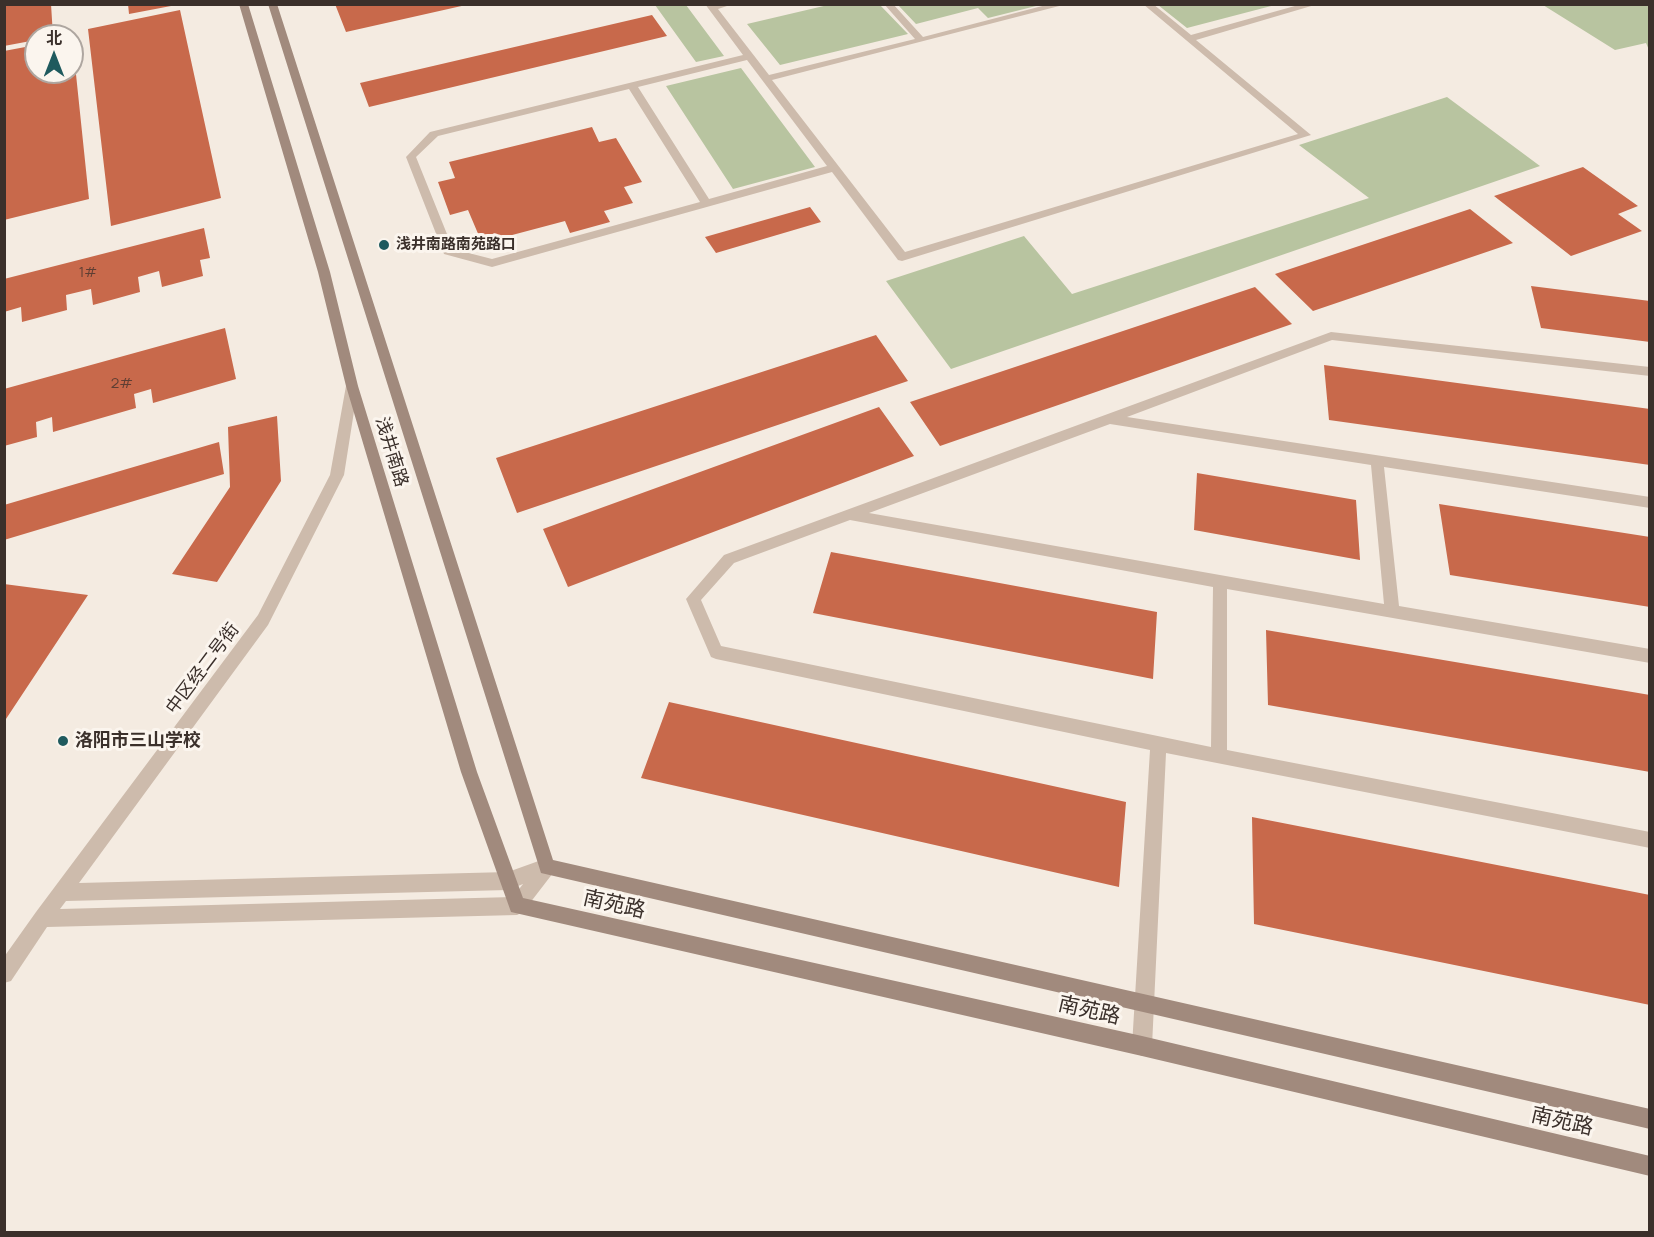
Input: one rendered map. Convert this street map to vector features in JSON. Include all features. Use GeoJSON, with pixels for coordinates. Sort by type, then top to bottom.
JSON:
{"type":"FeatureCollection","features":[{"type":"Feature","properties":{"kind":"street","name":"浅井南路"},"geometry":{"type":"LineString","coordinates":[[243,4],[324,272],[352,386],[469,772],[517,906]]}},
{"type":"Feature","properties":{"kind":"street","name":"浅井南路"},"geometry":{"type":"LineString","coordinates":[[272,4],[547,867]]}},
{"type":"Feature","properties":{"kind":"street"},"geometry":{"type":"LineString","coordinates":[[729,4],[711,7],[902,257],[1306,135],[1147,4]]}},
{"type":"Feature","properties":{"kind":"street"},"geometry":{"type":"LineString","coordinates":[[888,4],[921,40]]}},
{"type":"Feature","properties":{"kind":"street"},"geometry":{"type":"LineString","coordinates":[[766,79],[1063,4]]}},
{"type":"Feature","properties":{"kind":"street"},"geometry":{"type":"LineString","coordinates":[[1189,39],[1314,4]]}},
{"type":"Feature","properties":{"kind":"street"},"geometry":{"type":"LineString","coordinates":[[749,57],[435,134],[411,157],[448,251],[492,262],[834,168]]}},
{"type":"Feature","properties":{"kind":"street"},"geometry":{"type":"LineString","coordinates":[[632,86],[707,204]]}},
{"type":"Feature","properties":{"kind":"street"},"geometry":{"type":"LineString","coordinates":[[1650,372],[1331,336],[729,559],[693,599],[716,652],[1158,744],[1650,840]]}},
{"type":"Feature","properties":{"kind":"street","name":"中区经二号街"},"geometry":{"type":"LineString","coordinates":[[4,974],[61,892],[263,620],[337,475],[352,386]]}},
{"type":"Feature","properties":{"kind":"street"},"geometry":{"type":"LineString","coordinates":[[1108,419],[1650,503]]}},
{"type":"Feature","properties":{"kind":"street"},"geometry":{"type":"LineString","coordinates":[[1377,460],[1392,611]]}},
{"type":"Feature","properties":{"kind":"street"},"geometry":{"type":"LineString","coordinates":[[848,515],[1650,656]]}},
{"type":"Feature","properties":{"kind":"street"},"geometry":{"type":"LineString","coordinates":[[1219,756],[1220,582]]}},
{"type":"Feature","properties":{"kind":"street"},"geometry":{"type":"LineString","coordinates":[[1142,1046],[1158,744]]}},
{"type":"Feature","properties":{"kind":"street"},"geometry":{"type":"LineString","coordinates":[[61,892],[508,881],[547,867]]}},
{"type":"Feature","properties":{"kind":"street"},"geometry":{"type":"LineString","coordinates":[[42,918],[517,906],[547,867]]}},
{"type":"Feature","properties":{"kind":"street","name":"南苑路"},"geometry":{"type":"LineString","coordinates":[[547,867],[1650,1119]]}},
{"type":"Feature","properties":{"kind":"street","name":"南苑路"},"geometry":{"type":"LineString","coordinates":[[517,906],[1142,1046],[1650,1166]]}},
{"type":"Feature","properties":{"kind":"green space"},"geometry":{"type":"Polygon","coordinates":[[[655,5],[686,5],[724,56],[696,62],[655,5]]]}},
{"type":"Feature","properties":{"kind":"green space"},"geometry":{"type":"Polygon","coordinates":[[[828,5],[880,5],[908,34],[780,65],[747,24],[828,5]]]}},
{"type":"Feature","properties":{"kind":"green space"},"geometry":{"type":"Polygon","coordinates":[[[898,5],[1040,5],[988,18],[978,8],[916,24],[898,5]]]}},
{"type":"Feature","properties":{"kind":"green space"},"geometry":{"type":"Polygon","coordinates":[[[1158,5],[1275,5],[1187,28],[1158,5]]]}},
{"type":"Feature","properties":{"kind":"green space"},"geometry":{"type":"Polygon","coordinates":[[[1543,5],[1649,5],[1649,50],[1646,43],[1615,50],[1543,5]]]}},
{"type":"Feature","properties":{"kind":"green space"},"geometry":{"type":"Polygon","coordinates":[[[741,68],[815,167],[733,189],[666,86],[741,68]]]}},
{"type":"Feature","properties":{"kind":"green space"},"geometry":{"type":"Polygon","coordinates":[[[1447,97],[1540,166],[951,369],[886,281],[1024,236],[1072,294],[1369,198],[1299,145],[1447,97]]]}},
{"type":"Feature","properties":{"kind":"building"},"geometry":{"type":"Polygon","coordinates":[[[4,4],[51,4],[52,24],[24,24],[24,42],[4,46],[4,4]]]}},
{"type":"Feature","properties":{"kind":"building"},"geometry":{"type":"Polygon","coordinates":[[[128,4],[171,4],[171,6],[129,14],[128,4]]]}},
{"type":"Feature","properties":{"kind":"building"},"geometry":{"type":"Polygon","coordinates":[[[335,4],[466,4],[466,5],[346,32],[335,4]]]}},
{"type":"Feature","properties":{"kind":"building"},"geometry":{"type":"Polygon","coordinates":[[[180,10],[221,198],[111,226],[88,29],[180,10]]]}},
{"type":"Feature","properties":{"kind":"building"},"geometry":{"type":"Polygon","coordinates":[[[652,15],[667,36],[369,107],[360,83],[652,15]]]}},
{"type":"Feature","properties":{"kind":"building"},"geometry":{"type":"Polygon","coordinates":[[[24,47],[24,84],[77,84],[89,199],[4,220],[4,51],[24,47]]]}},
{"type":"Feature","properties":{"kind":"building"},"geometry":{"type":"Polygon","coordinates":[[[592,127],[599,142],[616,138],[642,182],[624,187],[633,203],[604,211],[610,222],[570,233],[565,221],[482,243],[468,210],[450,215],[438,182],[455,178],[449,162],[592,127]]]}},
{"type":"Feature","properties":{"kind":"building"},"geometry":{"type":"Polygon","coordinates":[[[1583,167],[1638,206],[1618,214],[1642,231],[1571,256],[1494,196],[1583,167]]]}},
{"type":"Feature","properties":{"kind":"building"},"geometry":{"type":"Polygon","coordinates":[[[810,207],[821,222],[716,253],[705,237],[810,207]]]}},
{"type":"Feature","properties":{"kind":"building"},"geometry":{"type":"Polygon","coordinates":[[[1470,209],[1513,243],[1313,311],[1275,274],[1470,209]]]}},
{"type":"Feature","properties":{"kind":"building"},"geometry":{"type":"Polygon","coordinates":[[[204,228],[210,258],[200,260],[203,276],[162,287],[159,271],[138,277],[140,292],[93,305],[91,289],[66,295],[67,310],[22,322],[21,307],[4,312],[4,279],[204,228]]]}},
{"type":"Feature","properties":{"kind":"building"},"geometry":{"type":"Polygon","coordinates":[[[1531,286],[1650,301],[1650,342],[1541,328],[1531,286]]]}},
{"type":"Feature","properties":{"kind":"building"},"geometry":{"type":"Polygon","coordinates":[[[1255,287],[1292,324],[940,446],[910,402],[1255,287]]]}},
{"type":"Feature","properties":{"kind":"building"},"geometry":{"type":"Polygon","coordinates":[[[225,328],[236,379],[153,403],[151,389],[134,394],[136,408],[53,432],[52,417],[36,422],[37,437],[4,446],[4,389],[225,328]]]}},
{"type":"Feature","properties":{"kind":"building"},"geometry":{"type":"Polygon","coordinates":[[[876,335],[908,381],[517,513],[496,458],[876,335]]]}},
{"type":"Feature","properties":{"kind":"building"},"geometry":{"type":"Polygon","coordinates":[[[1324,365],[1650,409],[1650,465],[1329,420],[1324,365]]]}},
{"type":"Feature","properties":{"kind":"building"},"geometry":{"type":"Polygon","coordinates":[[[879,407],[914,456],[568,587],[543,529],[879,407]]]}},
{"type":"Feature","properties":{"kind":"building"},"geometry":{"type":"Polygon","coordinates":[[[277,416],[281,481],[217,582],[172,574],[230,487],[228,427],[277,416]]]}},
{"type":"Feature","properties":{"kind":"building"},"geometry":{"type":"Polygon","coordinates":[[[219,442],[224,474],[4,540],[4,505],[219,442]]]}},
{"type":"Feature","properties":{"kind":"building"},"geometry":{"type":"Polygon","coordinates":[[[1197,473],[1356,500],[1360,560],[1194,530],[1197,473]]]}},
{"type":"Feature","properties":{"kind":"building"},"geometry":{"type":"Polygon","coordinates":[[[1439,504],[1650,537],[1650,607],[1450,575],[1439,504]]]}},
{"type":"Feature","properties":{"kind":"building"},"geometry":{"type":"Polygon","coordinates":[[[831,552],[1157,612],[1153,679],[813,613],[831,552]]]}},
{"type":"Feature","properties":{"kind":"building"},"geometry":{"type":"Polygon","coordinates":[[[4,584],[88,595],[4,722],[4,584]]]}},
{"type":"Feature","properties":{"kind":"building"},"geometry":{"type":"Polygon","coordinates":[[[1266,630],[1650,695],[1650,772],[1268,705],[1266,630]]]}},
{"type":"Feature","properties":{"kind":"building"},"geometry":{"type":"Polygon","coordinates":[[[669,702],[1126,802],[1119,887],[641,778],[669,702]]]}},
{"type":"Feature","properties":{"kind":"building"},"geometry":{"type":"Polygon","coordinates":[[[1252,817],[1650,895],[1650,1005],[1254,924],[1252,817]]]}},
{"type":"Feature","properties":{"kind":"place","name":"浅井南路南苑路口"},"geometry":{"type":"Point","coordinates":[384,245]}},
{"type":"Feature","properties":{"kind":"place","name":"洛阳市三山学校"},"geometry":{"type":"Point","coordinates":[63,741]}}]}
